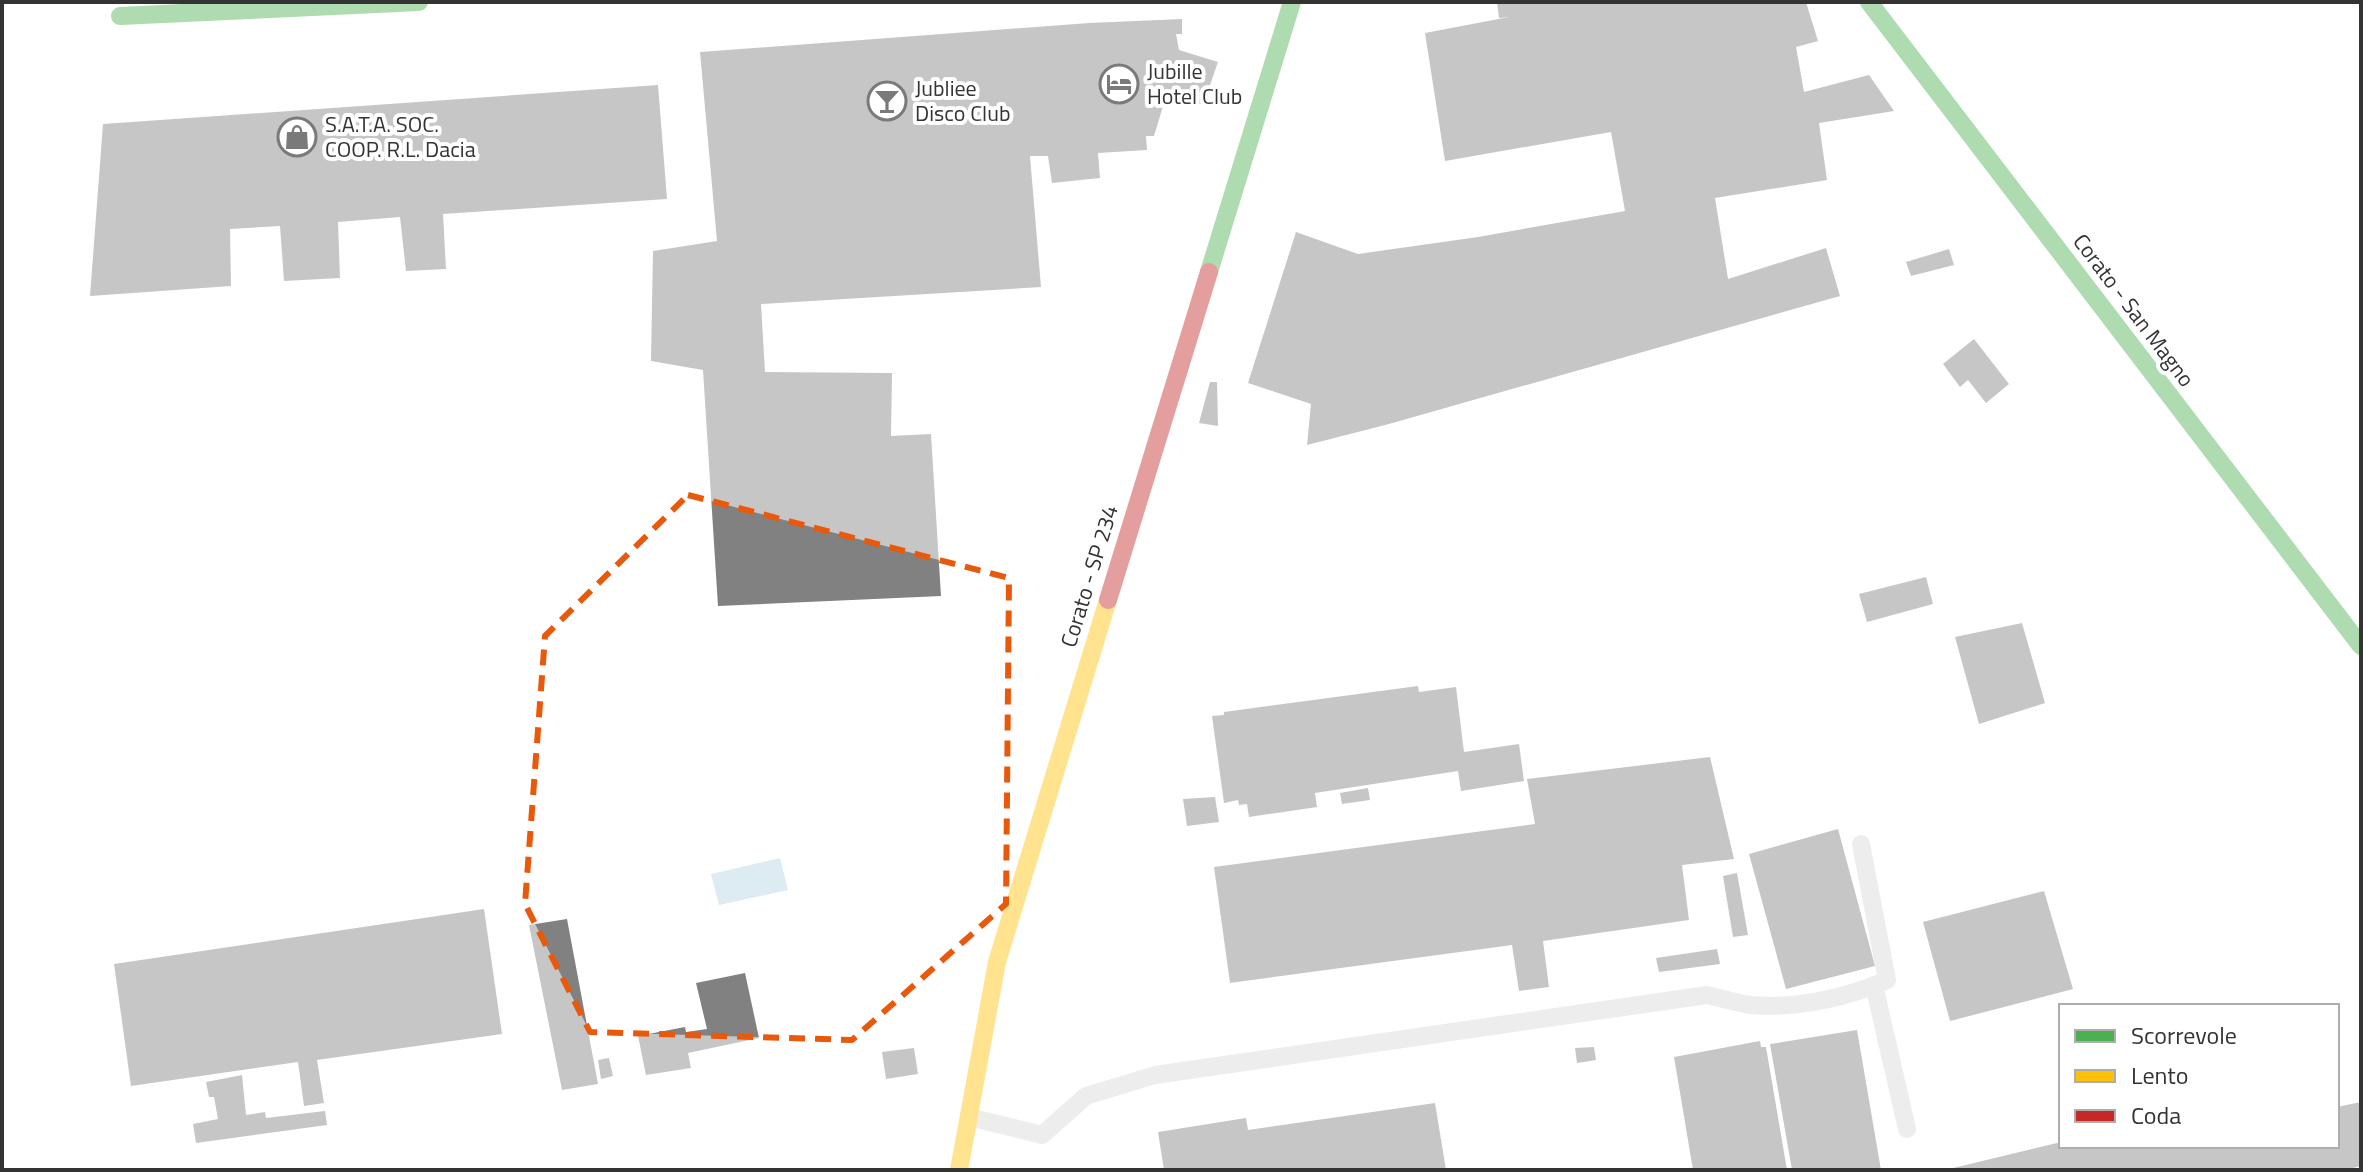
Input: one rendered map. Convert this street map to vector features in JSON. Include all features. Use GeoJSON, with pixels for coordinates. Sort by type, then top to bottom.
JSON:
{"type":"FeatureCollection","features":[{"type":"Feature","properties":{"kind":"main road"},"geometry":{"type":"LineString","coordinates":[[120,16],[419,2]]}},
{"type":"Feature","properties":{"kind":"main road","name":"Corato - SP 234"},"geometry":{"type":"LineString","coordinates":[[959,1170],[997,962],[1292,2]]}},
{"type":"Feature","properties":{"kind":"main road","name":"Corato - San Magno"},"geometry":{"type":"LineString","coordinates":[[1869,2],[2361,646]]}},
{"type":"Feature","properties":{"kind":"lane"},"geometry":{"type":"LineString","coordinates":[[969,1117],[1042,1135],[1086,1096],[1155,1075],[1707,995],[1750,1005],[1806,1004],[1874,985],[1887,980],[1861,844]]}},
{"type":"Feature","properties":{"kind":"lane"},"geometry":{"type":"LineString","coordinates":[[1874,985],[1907,1129]]}},
{"type":"Feature","properties":{"kind":"highlighted area"},"geometry":{"type":"Polygon","coordinates":[[[688,495],[1009,578],[1006,904],[852,1040],[590,1032],[525,904],[545,636],[688,495]]]}},
{"type":"Feature","properties":{"kind":"shaded area"},"geometry":{"type":"Polygon","coordinates":[[[780,858],[788,890],[719,905],[711,874],[780,858]]]}},
{"type":"Feature","properties":{"kind":"building"},"geometry":{"type":"Polygon","coordinates":[[[1497,2],[1806,2],[1818,41],[1796,47],[1804,92],[1869,75],[1894,111],[1819,123],[1827,180],[1715,198],[1728,279],[1826,248],[1840,296],[1307,445],[1311,404],[1248,383],[1296,232],[1358,254],[1625,211],[1611,132],[1445,161],[1425,33],[1509,17],[1499,18],[1497,2]]]}},
{"type":"Feature","properties":{"kind":"building"},"geometry":{"type":"Polygon","coordinates":[[[1182,19],[1182,34],[1176,34],[1179,50],[1218,62],[1203,105],[1167,93],[1154,136],[1146,136],[1147,150],[1098,153],[1100,178],[1052,183],[1048,156],[1030,156],[1041,287],[761,304],[765,372],[892,373],[891,436],[931,434],[941,596],[718,606],[703,370],[651,361],[653,251],[717,241],[700,52],[1182,19]]]}},
{"type":"Feature","properties":{"kind":"building"},"geometry":{"type":"Polygon","coordinates":[[[658,85],[667,199],[443,214],[446,269],[406,271],[400,217],[338,222],[340,278],[284,281],[280,226],[230,229],[231,286],[90,296],[103,124],[658,85]]]}},
{"type":"Feature","properties":{"kind":"building"},"geometry":{"type":"Polygon","coordinates":[[[1949,249],[1954,265],[1911,276],[1906,262],[1949,249]]]}},
{"type":"Feature","properties":{"kind":"building"},"geometry":{"type":"Polygon","coordinates":[[[1974,339],[2009,384],[1986,403],[1968,380],[1960,387],[1943,364],[1974,339]]]}},
{"type":"Feature","properties":{"kind":"building"},"geometry":{"type":"Polygon","coordinates":[[[1210,382],[1217,382],[1218,426],[1199,423],[1210,382]]]}},
{"type":"Feature","properties":{"kind":"building"},"geometry":{"type":"Polygon","coordinates":[[[1926,577],[1933,604],[1867,622],[1859,594],[1926,577]]]}},
{"type":"Feature","properties":{"kind":"building"},"geometry":{"type":"Polygon","coordinates":[[[2022,623],[2045,703],[1979,724],[1955,637],[2022,623]]]}},
{"type":"Feature","properties":{"kind":"building"},"geometry":{"type":"Polygon","coordinates":[[[1418,686],[1419,692],[1456,687],[1464,752],[1519,744],[1524,781],[1461,791],[1458,771],[1315,793],[1317,807],[1249,817],[1247,804],[1239,805],[1238,800],[1224,803],[1212,716],[1418,686]]]}},
{"type":"Feature","properties":{"kind":"building"},"geometry":{"type":"Polygon","coordinates":[[[1710,757],[1734,859],[1682,865],[1689,920],[1543,941],[1549,987],[1519,991],[1512,945],[1230,983],[1214,867],[1535,824],[1527,779],[1710,757]]]}},
{"type":"Feature","properties":{"kind":"building"},"geometry":{"type":"Polygon","coordinates":[[[1368,788],[1370,800],[1342,804],[1340,793],[1368,788]]]}},
{"type":"Feature","properties":{"kind":"building"},"geometry":{"type":"Polygon","coordinates":[[[1215,797],[1219,822],[1187,826],[1183,799],[1215,797]]]}},
{"type":"Feature","properties":{"kind":"building"},"geometry":{"type":"Polygon","coordinates":[[[1838,829],[1875,966],[1786,989],[1749,854],[1838,829]]]}},
{"type":"Feature","properties":{"kind":"building"},"geometry":{"type":"Polygon","coordinates":[[[1737,873],[1748,935],[1733,937],[1723,876],[1737,873]]]}},
{"type":"Feature","properties":{"kind":"building"},"geometry":{"type":"Polygon","coordinates":[[[2044,891],[2073,989],[1950,1021],[1923,922],[2044,891]]]}},
{"type":"Feature","properties":{"kind":"building"},"geometry":{"type":"Polygon","coordinates":[[[484,909],[502,1034],[317,1060],[324,1103],[304,1106],[298,1062],[131,1086],[114,964],[484,909]]]}},
{"type":"Feature","properties":{"kind":"building"},"geometry":{"type":"Polygon","coordinates":[[[567,919],[598,1084],[562,1090],[529,925],[567,919]]]}},
{"type":"Feature","properties":{"kind":"building"},"geometry":{"type":"Polygon","coordinates":[[[1717,949],[1720,964],[1659,972],[1656,958],[1717,949]]]}},
{"type":"Feature","properties":{"kind":"building"},"geometry":{"type":"Polygon","coordinates":[[[745,973],[759,1038],[688,1053],[691,1068],[646,1075],[638,1036],[685,1027],[686,1032],[707,1029],[696,983],[745,973]]]}},
{"type":"Feature","properties":{"kind":"building"},"geometry":{"type":"Polygon","coordinates":[[[1857,1030],[1881,1170],[1792,1170],[1770,1044],[1857,1030]]]}},
{"type":"Feature","properties":{"kind":"building"},"geometry":{"type":"Polygon","coordinates":[[[1760,1041],[1761,1047],[1766,1047],[1787,1170],[1693,1170],[1674,1057],[1760,1041]]]}},
{"type":"Feature","properties":{"kind":"building"},"geometry":{"type":"Polygon","coordinates":[[[1594,1047],[1596,1060],[1577,1063],[1575,1048],[1594,1047]]]}},
{"type":"Feature","properties":{"kind":"building"},"geometry":{"type":"Polygon","coordinates":[[[914,1048],[918,1074],[886,1079],[882,1052],[914,1048]]]}},
{"type":"Feature","properties":{"kind":"building"},"geometry":{"type":"Polygon","coordinates":[[[609,1058],[613,1076],[601,1079],[598,1060],[609,1058]]]}},
{"type":"Feature","properties":{"kind":"building"},"geometry":{"type":"Polygon","coordinates":[[[242,1075],[246,1115],[265,1112],[266,1118],[325,1111],[327,1125],[196,1143],[193,1124],[218,1119],[214,1097],[209,1097],[206,1082],[242,1075]]]}},
{"type":"Feature","properties":{"kind":"building"},"geometry":{"type":"Polygon","coordinates":[[[2361,1102],[2361,1166],[2345,1170],[1945,1170],[2059,1142],[2059,1148],[2339,1148],[2339,1107],[2361,1102]]]}},
{"type":"Feature","properties":{"kind":"building"},"geometry":{"type":"Polygon","coordinates":[[[1435,1103],[1446,1170],[1164,1170],[1158,1132],[1246,1118],[1248,1130],[1435,1103]]]}},
{"type":"Feature","properties":{"kind":"traffic: fast"},"geometry":{"type":"LineString","coordinates":[[120,16],[419,2]]}},
{"type":"Feature","properties":{"kind":"traffic: fast"},"geometry":{"type":"LineString","coordinates":[[1209,272],[1292,2]]}},
{"type":"Feature","properties":{"kind":"traffic: fast"},"geometry":{"type":"LineString","coordinates":[[1869,2],[2361,646]]}},
{"type":"Feature","properties":{"kind":"traffic: slow"},"geometry":{"type":"LineString","coordinates":[[959,1170],[997,962],[1108,600]]}},
{"type":"Feature","properties":{"kind":"traffic: jam"},"geometry":{"type":"LineString","coordinates":[[1108,600],[1209,272]]}},
{"type":"Feature","properties":{"kind":"place","name":"Jubille Hotel Club"},"geometry":{"type":"Point","coordinates":[1119,84]}},
{"type":"Feature","properties":{"kind":"place","name":"Jubliee Disco Club"},"geometry":{"type":"Point","coordinates":[887,101]}},
{"type":"Feature","properties":{"kind":"place","name":"S.A.T.A. SOC. COOP. R.L. Dacia"},"geometry":{"type":"Point","coordinates":[297,137]}}]}
